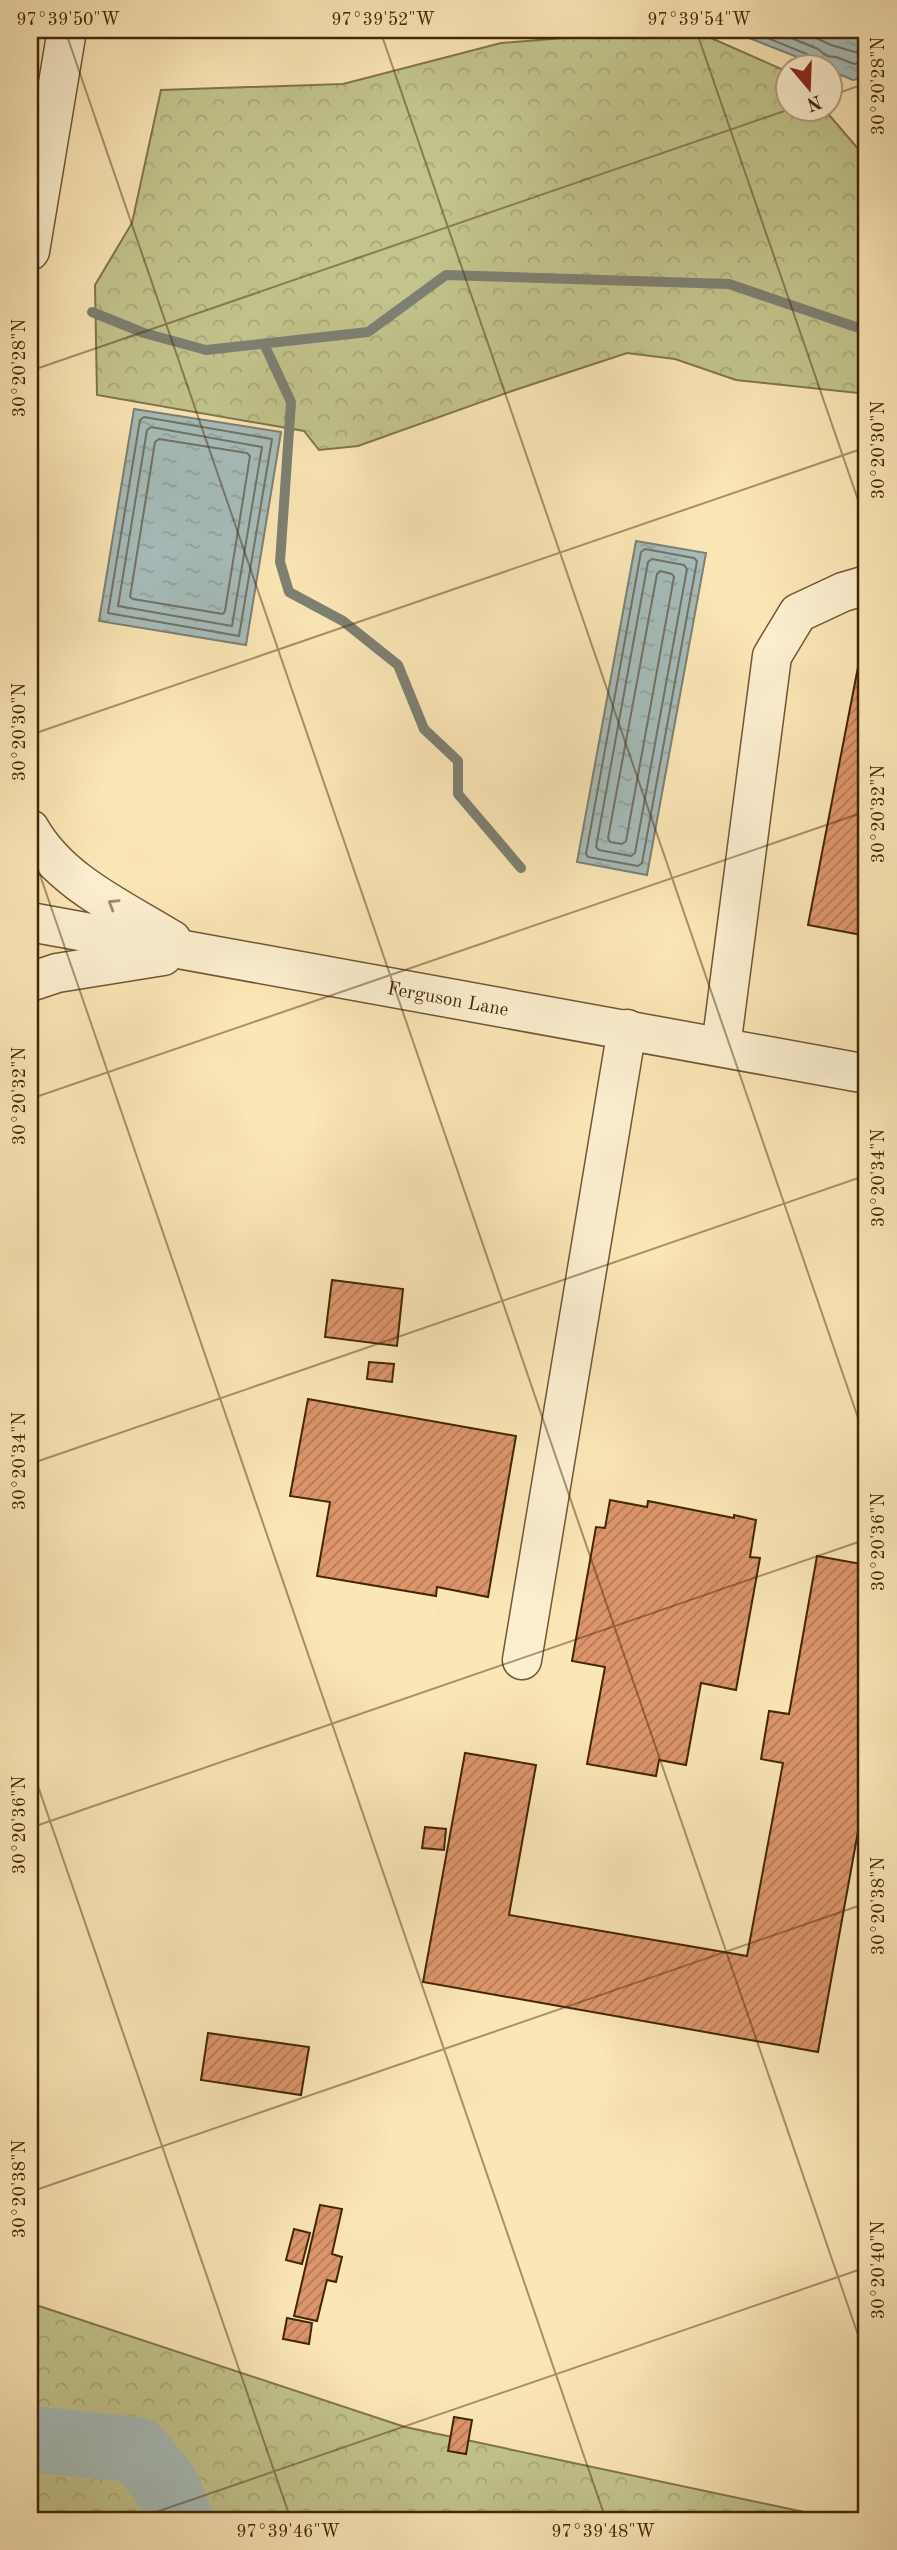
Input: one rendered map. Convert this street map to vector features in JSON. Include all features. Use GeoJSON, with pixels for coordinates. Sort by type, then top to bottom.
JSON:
{"type":"FeatureCollection","features":[{"type":"Feature","properties":{"kind":"street"},"geometry":{"type":"LineString","coordinates":[[30,251],[67,30]]}},
{"type":"Feature","properties":{"kind":"street"},"geometry":{"type":"LineString","coordinates":[[721,1047],[772,656],[798,612],[843,592],[867,585]]}},
{"type":"Feature","properties":{"kind":"street"},"geometry":{"type":"LineString","coordinates":[[30,829],[39,845],[66,872],[90,890],[192,952]]}},
{"type":"Feature","properties":{"kind":"street","name":"Ferguson Lane"},"geometry":{"type":"LineString","coordinates":[[30,922],[867,1074]]}},
{"type":"Feature","properties":{"kind":"street"},"geometry":{"type":"LineString","coordinates":[[30,982],[57,973],[192,952]]}},
{"type":"Feature","properties":{"kind":"street"},"geometry":{"type":"LineString","coordinates":[[522,1660],[627,1029]]}},
{"type":"Feature","properties":{"kind":"green space"},"geometry":{"type":"Polygon","coordinates":[[[693,30],[774,66],[774,122],[835,122],[860,151],[867,149],[867,394],[736,380],[675,359],[627,353],[358,446],[319,450],[304,431],[97,395],[95,285],[132,223],[161,90],[343,84],[501,43],[693,30]]]}},
{"type":"Feature","properties":{"kind":"green space"},"geometry":{"type":"Polygon","coordinates":[[[30,2303],[405,2427],[842,2520],[30,2520],[30,2303]]]}},
{"type":"Feature","properties":{"kind":"water"},"geometry":{"type":"Polygon","coordinates":[[[729,30],[867,30],[867,77],[853,80],[844,76],[844,52],[785,52],[729,30]]]}},
{"type":"Feature","properties":{"kind":"water"},"geometry":{"type":"Polygon","coordinates":[[[134,409],[281,432],[246,645],[99,621],[134,409]]]}},
{"type":"Feature","properties":{"kind":"water"},"geometry":{"type":"Polygon","coordinates":[[[636,541],[706,553],[647,875],[577,862],[636,541]]]}},
{"type":"Feature","properties":{"kind":"building"},"geometry":{"type":"Polygon","coordinates":[[[858,667],[867,668],[867,936],[808,925],[858,667]]]}},
{"type":"Feature","properties":{"kind":"building"},"geometry":{"type":"Polygon","coordinates":[[[332,1280],[403,1289],[397,1346],[325,1337],[332,1280]]]}},
{"type":"Feature","properties":{"kind":"building"},"geometry":{"type":"Polygon","coordinates":[[[369,1362],[394,1364],[392,1382],[367,1379],[369,1362]]]}},
{"type":"Feature","properties":{"kind":"building"},"geometry":{"type":"Polygon","coordinates":[[[308,1399],[516,1436],[488,1597],[437,1587],[436,1596],[317,1576],[330,1502],[290,1496],[308,1399]]]}},
{"type":"Feature","properties":{"kind":"building"},"geometry":{"type":"Polygon","coordinates":[[[610,1500],[647,1507],[648,1501],[756,1520],[750,1557],[760,1558],[736,1690],[701,1683],[686,1765],[659,1760],[656,1776],[587,1764],[605,1667],[572,1661],[596,1527],[605,1528],[610,1500]]]}},
{"type":"Feature","properties":{"kind":"building"},"geometry":{"type":"Polygon","coordinates":[[[817,1556],[867,1565],[867,1782],[818,2052],[423,1982],[465,1753],[536,1765],[509,1915],[747,1956],[783,1763],[761,1759],[769,1711],[789,1714],[817,1556]]]}},
{"type":"Feature","properties":{"kind":"building"},"geometry":{"type":"Polygon","coordinates":[[[425,1827],[446,1829],[444,1850],[422,1848],[425,1827]]]}},
{"type":"Feature","properties":{"kind":"building"},"geometry":{"type":"Polygon","coordinates":[[[208,2033],[309,2047],[301,2095],[201,2080],[208,2033]]]}},
{"type":"Feature","properties":{"kind":"building"},"geometry":{"type":"Polygon","coordinates":[[[867,2121],[867,2166],[859,2164],[867,2121]]]}},
{"type":"Feature","properties":{"kind":"building"},"geometry":{"type":"Polygon","coordinates":[[[320,2205],[342,2209],[332,2254],[342,2257],[336,2282],[327,2280],[317,2321],[294,2316],[320,2205]]]}},
{"type":"Feature","properties":{"kind":"building"},"geometry":{"type":"Polygon","coordinates":[[[294,2229],[310,2233],[302,2264],[286,2260],[294,2229]]]}},
{"type":"Feature","properties":{"kind":"building"},"geometry":{"type":"Polygon","coordinates":[[[287,2318],[312,2323],[309,2344],[283,2339],[287,2318]]]}},
{"type":"Feature","properties":{"kind":"building"},"geometry":{"type":"Polygon","coordinates":[[[454,2417],[472,2420],[466,2454],[448,2451],[454,2417]]]}},
{"type":"Feature","properties":{"kind":"waterway"},"geometry":{"type":"LineString","coordinates":[[92,312],[144,333],[206,350],[368,332],[446,275],[729,284],[856,327],[867,323]]}},
{"type":"Feature","properties":{"kind":"waterway"},"geometry":{"type":"LineString","coordinates":[[264,344],[291,402],[280,562],[289,592],[343,621],[398,665],[424,729],[458,761],[458,794],[521,868]]}},
{"type":"Feature","properties":{"kind":"waterway"},"geometry":{"type":"LineString","coordinates":[[30,2439],[137,2450],[165,2484],[181,2520]]}}]}
